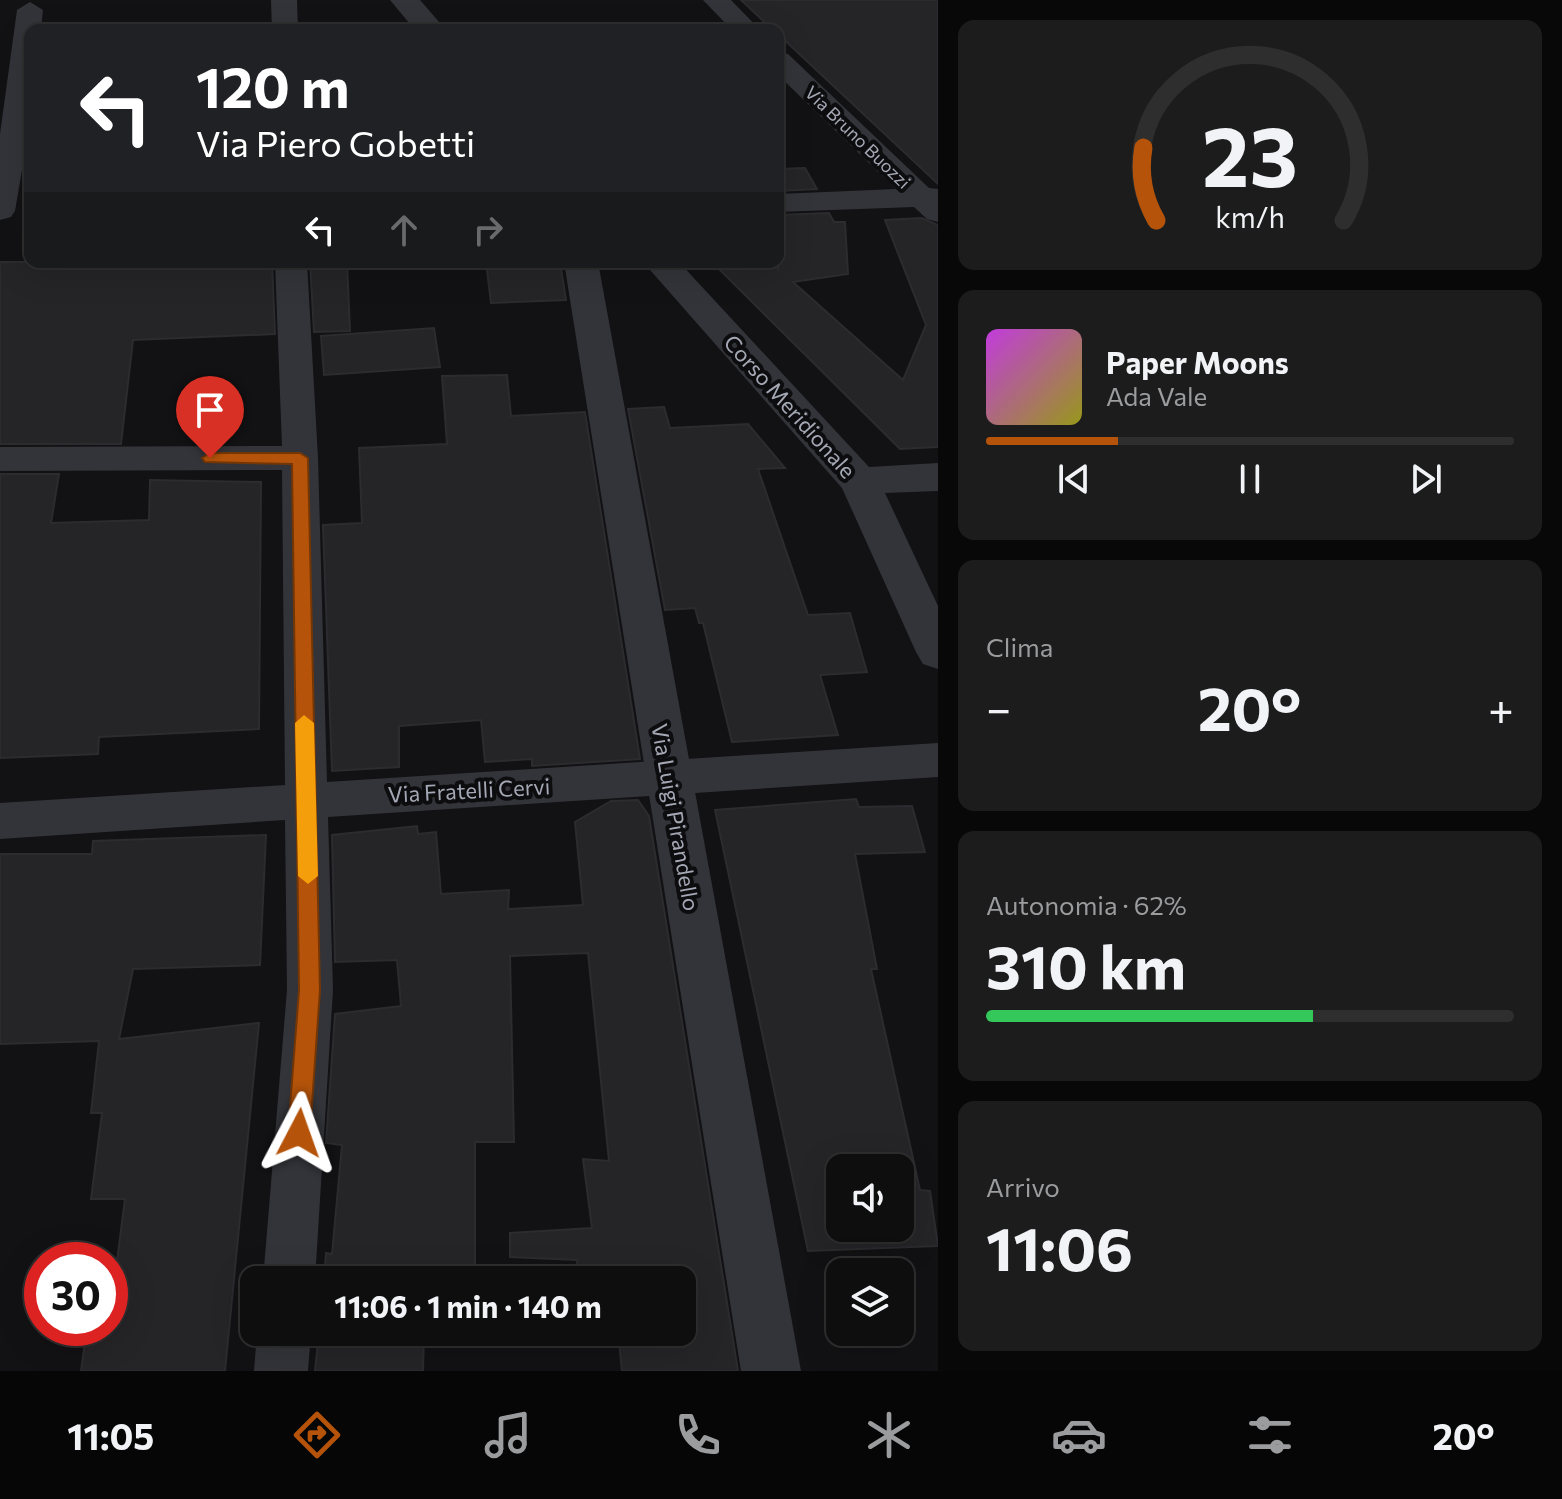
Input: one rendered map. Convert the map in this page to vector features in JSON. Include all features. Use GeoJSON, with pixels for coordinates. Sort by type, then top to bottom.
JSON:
{"type":"FeatureCollection","features":[{"type":"Feature","properties":{"kind":"street"},"geometry":{"type":"LineString","coordinates":[[284,0],[285,24]]}},
{"type":"Feature","properties":{"kind":"street"},"geometry":{"type":"LineString","coordinates":[[404,0],[426,24]]}},
{"type":"Feature","properties":{"kind":"street"},"geometry":{"type":"LineString","coordinates":[[716,0],[741,24]]}},
{"type":"Feature","properties":{"kind":"street"},"geometry":{"type":"LineString","coordinates":[[28,24],[30,10]]}},
{"type":"Feature","properties":{"kind":"street"},"geometry":{"type":"LineString","coordinates":[[0,211],[13,145],[24,58]]}},
{"type":"Feature","properties":{"kind":"street","name":"Via Bruno Buozzi"},"geometry":{"type":"LineString","coordinates":[[784,66],[932,202]]}},
{"type":"Feature","properties":{"kind":"street"},"geometry":{"type":"LineString","coordinates":[[784,203],[932,202]]}},
{"type":"Feature","properties":{"kind":"street"},"geometry":{"type":"LineString","coordinates":[[0,225],[24,224]]}},
{"type":"Feature","properties":{"kind":"street"},"geometry":{"type":"LineString","coordinates":[[290,1266],[310,990],[300,458],[291,268]]}},
{"type":"Feature","properties":{"kind":"street","name":"Via Luigi Pirandello"},"geometry":{"type":"LineString","coordinates":[[582,268],[771,1371]]}},
{"type":"Feature","properties":{"kind":"street","name":"Corso Meridionale"},"geometry":{"type":"LineString","coordinates":[[665,268],[859,481],[938,652]]}},
{"type":"Feature","properties":{"kind":"street"},"geometry":{"type":"LineString","coordinates":[[0,459],[300,458]]}},
{"type":"Feature","properties":{"kind":"street"},"geometry":{"type":"LineString","coordinates":[[859,481],[938,477]]}},
{"type":"Feature","properties":{"kind":"street","name":"Via Fratelli Cervi"},"geometry":{"type":"LineString","coordinates":[[0,821],[938,760]]}},
{"type":"Feature","properties":{"kind":"street"},"geometry":{"type":"LineString","coordinates":[[281,1371],[283,1346]]}},
{"type":"Feature","properties":{"kind":"building"},"geometry":{"type":"Polygon","coordinates":[[[741,0],[938,0],[938,184],[784,40],[784,24],[767,24],[741,0]]]}},
{"type":"Feature","properties":{"kind":"building"},"geometry":{"type":"Polygon","coordinates":[[[805,168],[817,189],[784,191],[784,169],[805,168]]]}},
{"type":"Feature","properties":{"kind":"building"},"geometry":{"type":"Polygon","coordinates":[[[829,213],[834,222],[845,222],[848,274],[793,282],[903,380],[926,325],[885,220],[922,218],[938,225],[938,447],[900,449],[718,268],[784,268],[784,215],[829,213]]]}},
{"type":"Feature","properties":{"kind":"building"},"geometry":{"type":"Polygon","coordinates":[[[0,262],[24,262],[24,268],[272,268],[275,334],[133,340],[121,444],[0,444],[0,262]]]}},
{"type":"Feature","properties":{"kind":"building"},"geometry":{"type":"Polygon","coordinates":[[[310,268],[347,268],[350,331],[314,332],[310,268]]]}},
{"type":"Feature","properties":{"kind":"building"},"geometry":{"type":"Polygon","coordinates":[[[487,268],[561,268],[566,300],[491,303],[487,268]]]}},
{"type":"Feature","properties":{"kind":"building"},"geometry":{"type":"Polygon","coordinates":[[[434,328],[440,367],[324,375],[321,336],[434,328]]]}},
{"type":"Feature","properties":{"kind":"building"},"geometry":{"type":"Polygon","coordinates":[[[507,375],[511,416],[585,412],[640,759],[532,766],[532,759],[485,762],[481,720],[399,726],[399,767],[332,771],[323,525],[362,523],[359,448],[447,444],[442,376],[507,375]]]}},
{"type":"Feature","properties":{"kind":"building"},"geometry":{"type":"Polygon","coordinates":[[[664,407],[670,428],[748,424],[785,468],[758,469],[808,615],[850,613],[867,672],[820,675],[838,735],[732,742],[703,623],[699,623],[695,608],[665,610],[628,409],[664,407]]]}},
{"type":"Feature","properties":{"kind":"building"},"geometry":{"type":"Polygon","coordinates":[[[0,474],[59,474],[51,523],[149,520],[150,480],[261,482],[259,729],[99,737],[98,754],[0,758],[0,474]]]}},
{"type":"Feature","properties":{"kind":"building"},"geometry":{"type":"Polygon","coordinates":[[[856,799],[859,807],[912,806],[925,852],[855,854],[877,969],[871,969],[912,1154],[826,1154],[826,1242],[914,1242],[914,1163],[920,1190],[930,1191],[938,1246],[808,1251],[715,810],[856,799]]]}},
{"type":"Feature","properties":{"kind":"building"},"geometry":{"type":"Polygon","coordinates":[[[638,800],[649,816],[738,1371],[622,1371],[619,1346],[696,1346],[696,1266],[577,1266],[577,1260],[510,1257],[510,1233],[592,1228],[583,1159],[609,1161],[588,953],[510,956],[514,1142],[475,1142],[475,1266],[325,1266],[326,1253],[332,1254],[342,1145],[326,1143],[335,1014],[401,1006],[397,960],[335,962],[332,835],[417,826],[418,834],[436,832],[441,894],[509,890],[508,909],[583,905],[575,822],[611,801],[638,800]]]}},
{"type":"Feature","properties":{"kind":"building"},"geometry":{"type":"Polygon","coordinates":[[[266,835],[260,965],[133,969],[119,1039],[259,1023],[225,1371],[81,1371],[84,1346],[128,1346],[128,1242],[119,1242],[125,1199],[91,1199],[102,1113],[91,1113],[99,1041],[0,1044],[0,854],[92,854],[93,841],[266,835]]]}},
{"type":"Feature","properties":{"kind":"building"},"geometry":{"type":"Polygon","coordinates":[[[318,1346],[424,1346],[423,1371],[315,1371],[318,1346]]]}},
{"type":"Feature","properties":{"kind":"slow traffic"},"geometry":{"type":"LineString","coordinates":[[304,723],[308,876]]}},
{"type":"Feature","properties":{"kind":"route"},"geometry":{"type":"LineString","coordinates":[[210,458],[300,458],[310,990],[299,1133]]}}]}
